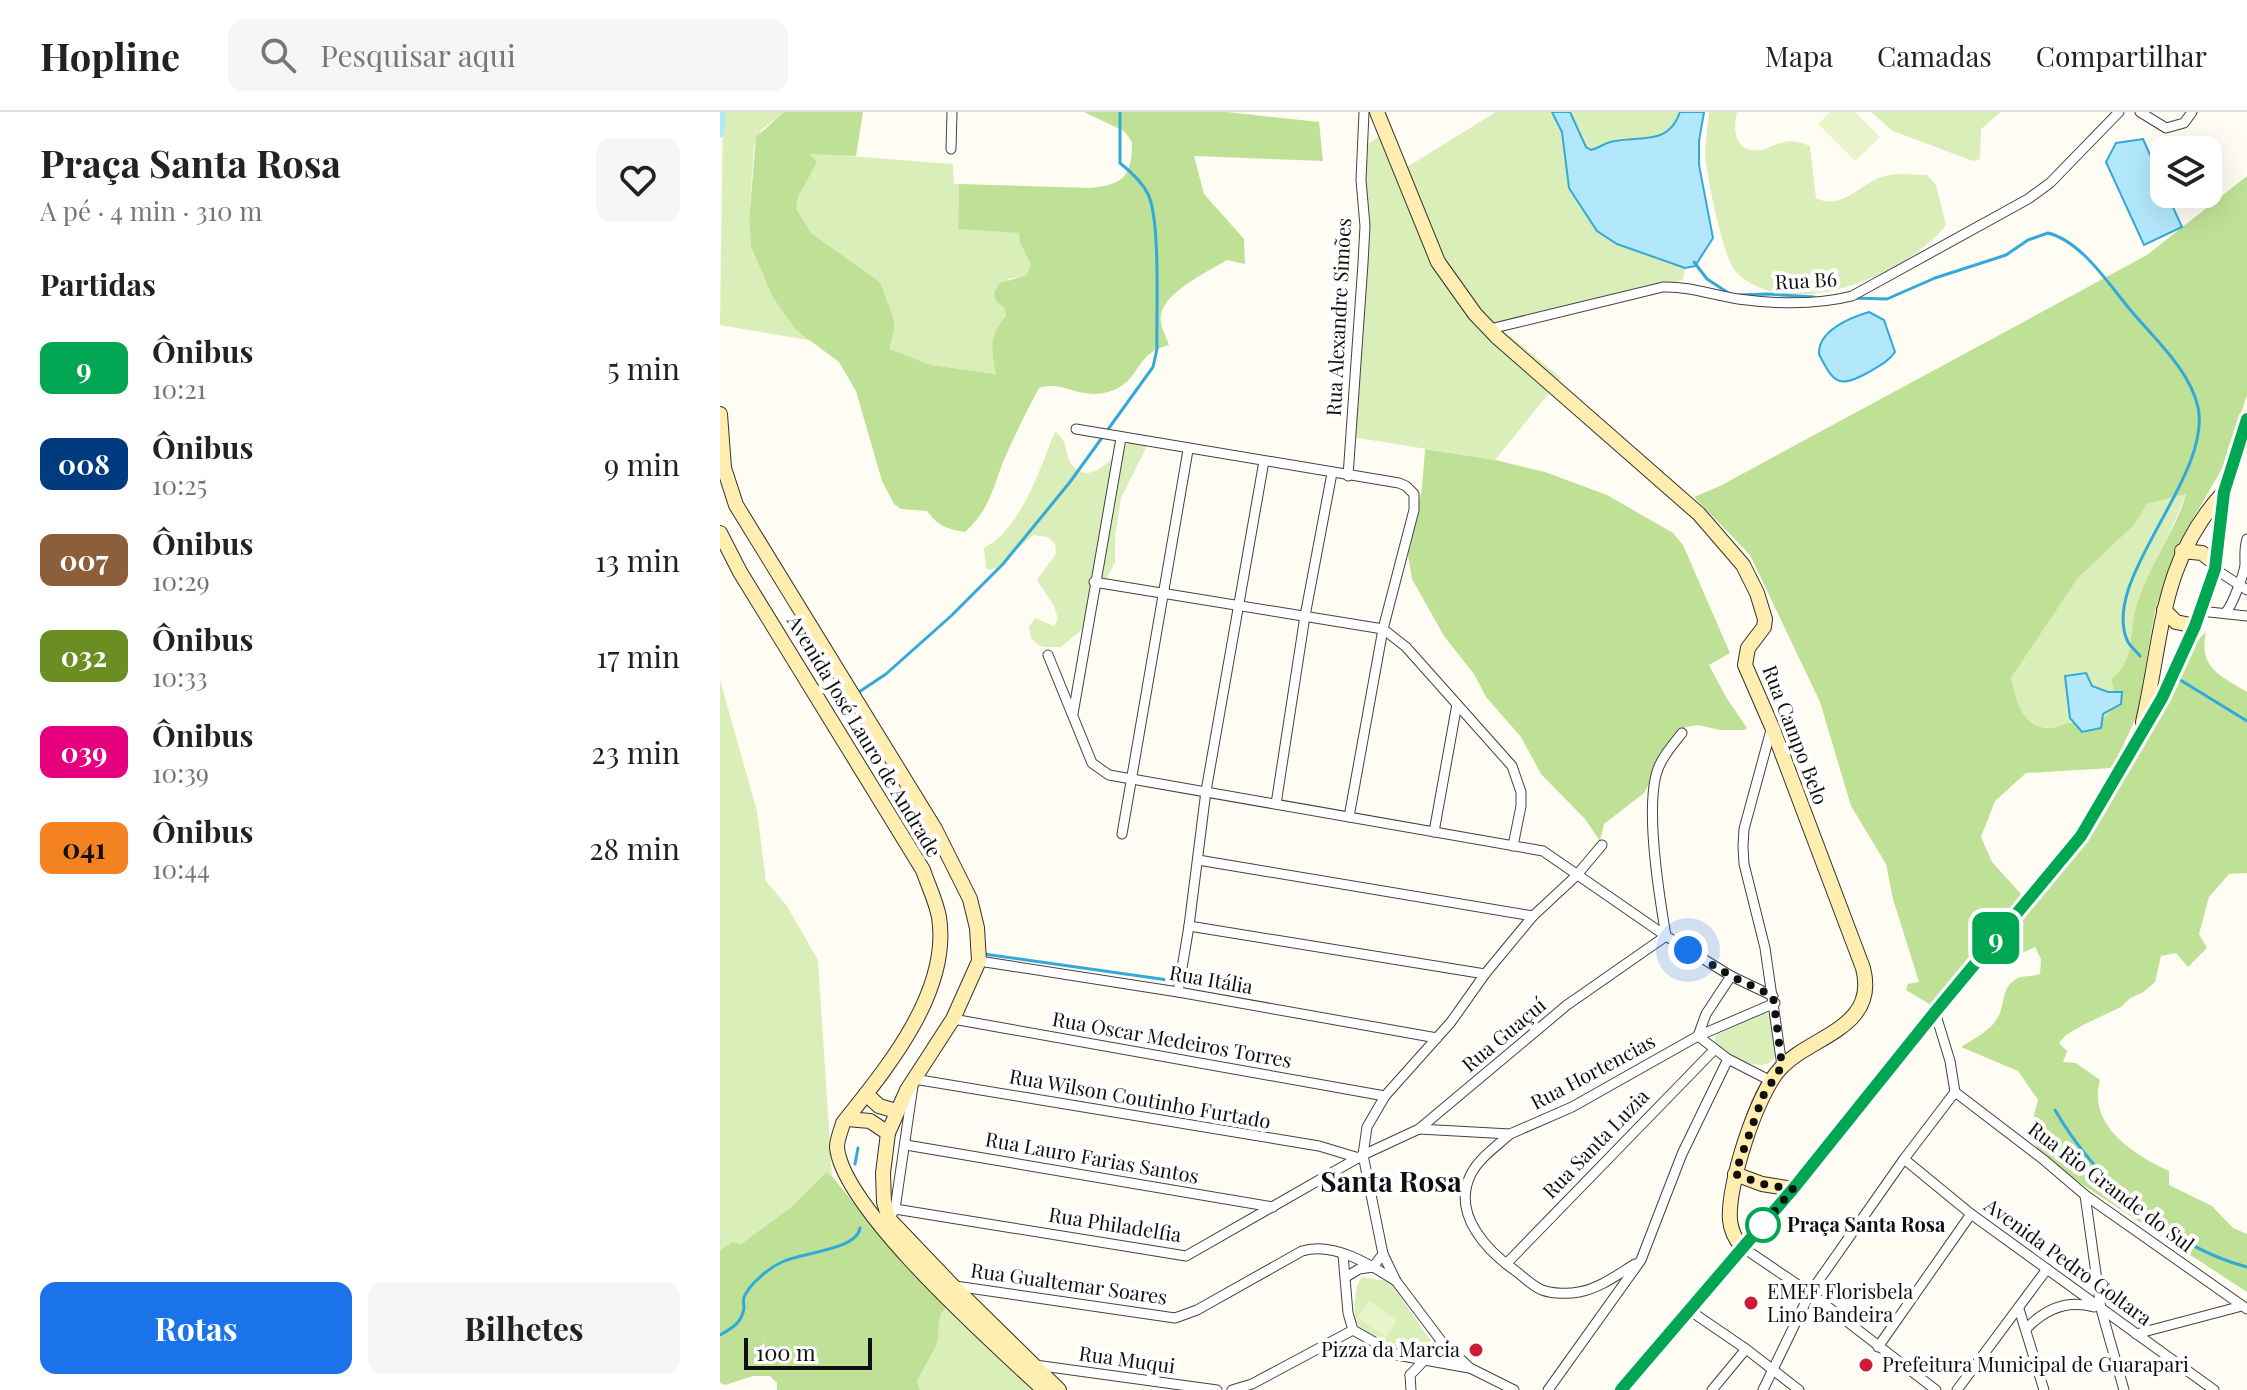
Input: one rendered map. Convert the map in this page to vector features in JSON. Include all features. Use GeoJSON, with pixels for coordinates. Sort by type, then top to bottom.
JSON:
{"type":"FeatureCollection","features":[{"type":"Feature","properties":{"kind":"street"},"geometry":{"type":"LineString","coordinates":[[951,149],[952,112]]}},
{"type":"Feature","properties":{"kind":"street","name":"Rua Alexandre Simões"},"geometry":{"type":"LineString","coordinates":[[1348,476],[1364,238],[1361,180],[1364,112]]}},
{"type":"Feature","properties":{"kind":"street","name":"Rua Campo Belo"},"geometry":{"type":"LineString","coordinates":[[1377,112],[1438,262],[1475,314],[1699,514],[1743,565],[1757,593],[1765,619],[1764,627],[1748,648],[1745,665],[1772,727],[1866,980],[1862,1001],[1852,1017],[1782,1066],[1771,1081],[1735,1174],[1730,1217],[1735,1239],[1742,1247]]}},
{"type":"Feature","properties":{"kind":"street","name":"Rua B6"},"geometry":{"type":"LineString","coordinates":[[1490,329],[1663,287],[1683,286],[1735,299],[1773,301],[1831,301],[1852,296],[2028,199],[2050,183],[2119,112]]}},
{"type":"Feature","properties":{"kind":"street"},"geometry":{"type":"LineString","coordinates":[[2140,112],[2166,128],[2184,123],[2192,112]]}},
{"type":"Feature","properties":{"kind":"street","name":"Avenida José Lauro de Andrade"},"geometry":{"type":"LineString","coordinates":[[720,401],[724,468],[736,505],[935,829],[970,899],[979,955]]}},
{"type":"Feature","properties":{"kind":"street"},"geometry":{"type":"LineString","coordinates":[[1621,1390],[1793,1189],[2081,836],[2162,698],[2195,626],[2216,566],[2224,492],[2247,418]]}},
{"type":"Feature","properties":{"kind":"street"},"geometry":{"type":"LineString","coordinates":[[1076,429],[1399,483],[1414,494],[1414,510],[1383,629],[1349,817]]}},
{"type":"Feature","properties":{"kind":"street"},"geometry":{"type":"LineString","coordinates":[[1073,715],[1121,438]]}},
{"type":"Feature","properties":{"kind":"street"},"geometry":{"type":"LineString","coordinates":[[1122,834],[1188,450]]}},
{"type":"Feature","properties":{"kind":"street"},"geometry":{"type":"LineString","coordinates":[[1178,992],[1206,791],[1264,461]]}},
{"type":"Feature","properties":{"kind":"street"},"geometry":{"type":"LineString","coordinates":[[1276,804],[1305,616],[1332,473]]}},
{"type":"Feature","properties":{"kind":"street"},"geometry":{"type":"LineString","coordinates":[[2139,738],[2164,610],[2182,551],[2205,513],[2224,492]]}},
{"type":"Feature","properties":{"kind":"street","name":"Avenida José Lauro de Andrade"},"geometry":{"type":"LineString","coordinates":[[720,533],[740,572],[923,870],[939,916],[937,960],[919,1018],[847,1119],[837,1148],[852,1186],[890,1239],[1044,1390]]}},
{"type":"Feature","properties":{"kind":"street"},"geometry":{"type":"LineString","coordinates":[[2226,612],[2234,600],[2244,571],[2247,539]]}},
{"type":"Feature","properties":{"kind":"street"},"geometry":{"type":"LineString","coordinates":[[2182,551],[2202,553],[2237,585],[2247,590]]}},
{"type":"Feature","properties":{"kind":"street"},"geometry":{"type":"LineString","coordinates":[[1094,582],[1383,629],[1406,647],[1512,766],[1521,792],[1513,846]]}},
{"type":"Feature","properties":{"kind":"street"},"geometry":{"type":"LineString","coordinates":[[2164,610],[2176,622],[2195,626]]}},
{"type":"Feature","properties":{"kind":"street"},"geometry":{"type":"LineString","coordinates":[[2200,611],[2247,616]]}},
{"type":"Feature","properties":{"kind":"street"},"geometry":{"type":"LineString","coordinates":[[1048,655],[1092,763],[1109,775],[1543,851],[1666,936],[1774,1000]]}},
{"type":"Feature","properties":{"kind":"street"},"geometry":{"type":"LineString","coordinates":[[1434,832],[1457,704]]}},
{"type":"Feature","properties":{"kind":"street"},"geometry":{"type":"LineString","coordinates":[[1772,727],[1744,829],[1743,846],[1744,864],[1765,948],[1782,1066]]}},
{"type":"Feature","properties":{"kind":"street"},"geometry":{"type":"LineString","coordinates":[[1666,936],[1655,842],[1654,799],[1656,775],[1666,753],[1682,733]]}},
{"type":"Feature","properties":{"kind":"street"},"geometry":{"type":"LineString","coordinates":[[1470,1368],[1442,1342],[1396,1281],[1383,1254],[1361,1157],[1367,1127],[1385,1096],[1437,1038],[1533,916],[1576,876],[1602,845]]}},
{"type":"Feature","properties":{"kind":"street"},"geometry":{"type":"LineString","coordinates":[[1198,860],[1533,916]]}},
{"type":"Feature","properties":{"kind":"street"},"geometry":{"type":"LineString","coordinates":[[1189,926],[1485,974]]}},
{"type":"Feature","properties":{"kind":"street","name":"Rua Guaçuí"},"geometry":{"type":"LineString","coordinates":[[1361,1157],[1419,1129],[1567,1005],[1666,936]]}},
{"type":"Feature","properties":{"kind":"street"},"geometry":{"type":"LineString","coordinates":[[979,955],[953,1019],[896,1111],[888,1133],[883,1173],[884,1202],[952,1285],[1059,1390]]}},
{"type":"Feature","properties":{"kind":"street","name":"Rua Itália"},"geometry":{"type":"LineString","coordinates":[[979,955],[1437,1038]]}},
{"type":"Feature","properties":{"kind":"street"},"geometry":{"type":"LineString","coordinates":[[1731,976],[1706,1014],[1698,1036],[1728,1059],[1771,1081]]}},
{"type":"Feature","properties":{"kind":"street","name":"Rua Hortencias"},"geometry":{"type":"LineString","coordinates":[[1419,1129],[1510,1134],[1572,1107],[1698,1036],[1774,1000]]}},
{"type":"Feature","properties":{"kind":"street"},"geometry":{"type":"LineString","coordinates":[[1763,1390],[1810,1293],[1955,1092],[1950,1061],[1935,1012]]}},
{"type":"Feature","properties":{"kind":"street","name":"Rua Oscar Medeiros Torres"},"geometry":{"type":"LineString","coordinates":[[953,1019],[1385,1096]]}},
{"type":"Feature","properties":{"kind":"street","name":"Rua Santa Luzia"},"geometry":{"type":"LineString","coordinates":[[1506,1264],[1714,1050]]}},
{"type":"Feature","properties":{"kind":"street"},"geometry":{"type":"LineString","coordinates":[[1548,1390],[1641,1260],[1682,1154],[1728,1059]]}},
{"type":"Feature","properties":{"kind":"street"},"geometry":{"type":"LineString","coordinates":[[892,1214],[906,1145],[914,1079]]}},
{"type":"Feature","properties":{"kind":"street","name":"Rua Wilson Coutinho Furtado"},"geometry":{"type":"LineString","coordinates":[[914,1079],[1319,1146],[1361,1157]]}},
{"type":"Feature","properties":{"kind":"street","name":"Rua Rio Grande do Sul"},"geometry":{"type":"LineString","coordinates":[[1955,1092],[2085,1195],[2245,1307]]}},
{"type":"Feature","properties":{"kind":"street"},"geometry":{"type":"LineString","coordinates":[[866,1094],[879,1106],[896,1111]]}},
{"type":"Feature","properties":{"kind":"street"},"geometry":{"type":"LineString","coordinates":[[847,1119],[870,1121],[888,1133]]}},
{"type":"Feature","properties":{"kind":"street"},"geometry":{"type":"LineString","coordinates":[[1510,1134],[1482,1159],[1471,1175],[1466,1193],[1468,1213],[1476,1233],[1506,1264],[1541,1290],[1578,1292],[1601,1285],[1641,1260]]}},
{"type":"Feature","properties":{"kind":"street","name":"Rua Lauro Farias Santos"},"geometry":{"type":"LineString","coordinates":[[906,1145],[1273,1207]]}},
{"type":"Feature","properties":{"kind":"street","name":"Rua Philadelfia"},"geometry":{"type":"LineString","coordinates":[[892,1214],[1186,1256],[1361,1157]]}},
{"type":"Feature","properties":{"kind":"street","name":"Avenida Pedro Goltara"},"geometry":{"type":"LineString","coordinates":[[1904,1159],[1971,1214],[2214,1390]]}},
{"type":"Feature","properties":{"kind":"street"},"geometry":{"type":"LineString","coordinates":[[1735,1174],[1762,1184],[1793,1189]]}},
{"type":"Feature","properties":{"kind":"street"},"geometry":{"type":"LineString","coordinates":[[2085,1195],[2101,1309],[2124,1390]]}},
{"type":"Feature","properties":{"kind":"street"},"geometry":{"type":"LineString","coordinates":[[1878,1347],[1971,1214]]}},
{"type":"Feature","properties":{"kind":"street","name":"Rua Gualtemar Soares"},"geometry":{"type":"LineString","coordinates":[[952,1285],[1175,1318],[1197,1310],[1302,1251],[1321,1247],[1373,1267],[1396,1281]]}},
{"type":"Feature","properties":{"kind":"street"},"geometry":{"type":"LineString","coordinates":[[1742,1247],[1810,1293],[1936,1390]]}},
{"type":"Feature","properties":{"kind":"street"},"geometry":{"type":"LineString","coordinates":[[1346,1277],[1359,1269],[1373,1267],[1383,1254]]}},
{"type":"Feature","properties":{"kind":"street"},"geometry":{"type":"LineString","coordinates":[[1343,1255],[1348,1313],[1353,1330],[1397,1355],[1470,1368],[1514,1390]]}},
{"type":"Feature","properties":{"kind":"street"},"geometry":{"type":"LineString","coordinates":[[1957,1390],[2047,1269]]}},
{"type":"Feature","properties":{"kind":"street"},"geometry":{"type":"LineString","coordinates":[[2026,1329],[2037,1317],[2051,1309],[2076,1304],[2101,1309]]}},
{"type":"Feature","properties":{"kind":"street"},"geometry":{"type":"LineString","coordinates":[[2136,1334],[2245,1307]]}},
{"type":"Feature","properties":{"kind":"street"},"geometry":{"type":"LineString","coordinates":[[2019,1309],[2044,1390]]}},
{"type":"Feature","properties":{"kind":"street"},"geometry":{"type":"LineString","coordinates":[[1689,1310],[1799,1390]]}},
{"type":"Feature","properties":{"kind":"street"},"geometry":{"type":"LineString","coordinates":[[1232,1390],[1252,1384],[1353,1330]]}},
{"type":"Feature","properties":{"kind":"street"},"geometry":{"type":"LineString","coordinates":[[1410,1375],[1442,1342]]}},
{"type":"Feature","properties":{"kind":"street"},"geometry":{"type":"LineString","coordinates":[[1712,1390],[1746,1349]]}},
{"type":"Feature","properties":{"kind":"street"},"geometry":{"type":"LineString","coordinates":[[1397,1355],[1410,1375],[1411,1390]]}},
{"type":"Feature","properties":{"kind":"street","name":"Rua Muqui"},"geometry":{"type":"LineString","coordinates":[[1031,1365],[1217,1390]]}},
{"type":"Feature","properties":{"kind":"green space"},"geometry":{"type":"Polygon","coordinates":[[[723,112],[784,112],[761,130],[754,146],[749,220],[751,247],[773,298],[796,330],[813,341],[720,325],[723,112]]]}},
{"type":"Feature","properties":{"kind":"green space"},"geometry":{"type":"Polygon","coordinates":[[[784,112],[863,112],[856,156],[810,154],[817,162],[798,197],[796,209],[811,233],[880,282],[894,320],[889,349],[931,365],[996,374],[992,343],[1006,315],[994,293],[1000,283],[1027,275],[1031,265],[1020,243],[1019,233],[958,229],[959,184],[1091,188],[1118,181],[1124,177],[1130,163],[1132,142],[1124,131],[1084,112],[1227,112],[1319,122],[1323,161],[1194,156],[1204,194],[1244,239],[1245,264],[1227,260],[1178,290],[1164,306],[1161,315],[1169,345],[1144,359],[1131,378],[1118,388],[1095,394],[1058,387],[1039,388],[1007,453],[985,508],[965,532],[943,526],[927,511],[901,509],[894,504],[882,481],[856,391],[839,362],[796,330],[773,298],[751,247],[749,220],[756,137],[784,112]]]}},
{"type":"Feature","properties":{"kind":"green space"},"geometry":{"type":"Polygon","coordinates":[[[1496,112],[1552,112],[1562,132],[1569,188],[1582,209],[1653,255],[1685,268],[1683,280],[1499,327],[1561,378],[1495,460],[1352,437],[1363,282],[1366,152],[1369,143],[1380,136],[1394,139],[1407,167],[1496,112]]]}},
{"type":"Feature","properties":{"kind":"green space"},"geometry":{"type":"Polygon","coordinates":[[[1570,112],[1680,112],[1675,123],[1662,134],[1611,142],[1591,150],[1586,147],[1570,112]]]}},
{"type":"Feature","properties":{"kind":"green space"},"geometry":{"type":"Polygon","coordinates":[[[1709,112],[1737,112],[1736,134],[1746,148],[1761,150],[1792,141],[1810,146],[1816,198],[1826,201],[1844,198],[1889,175],[1927,175],[1936,185],[1946,225],[1928,244],[1904,261],[1877,276],[1847,287],[1787,294],[1760,288],[1737,273],[1721,235],[1705,155],[1709,112]]]}},
{"type":"Feature","properties":{"kind":"green space"},"geometry":{"type":"Polygon","coordinates":[[[1830,112],[1855,112],[1880,137],[1855,161],[1818,124],[1830,112]]]}},
{"type":"Feature","properties":{"kind":"green space"},"geometry":{"type":"Polygon","coordinates":[[[1871,112],[2001,112],[1981,129],[1980,159],[1973,161],[1893,131],[1871,112]]]}},
{"type":"Feature","properties":{"kind":"green space"},"geometry":{"type":"Polygon","coordinates":[[[808,153],[953,164],[954,184],[959,184],[958,229],[1020,233],[1020,243],[1031,265],[1028,275],[1008,279],[1006,315],[993,343],[997,374],[931,365],[888,349],[894,330],[880,282],[811,233],[795,209],[816,162],[808,153]]]}},
{"type":"Feature","properties":{"kind":"green space"},"geometry":{"type":"Polygon","coordinates":[[[2247,176],[2247,395],[2223,467],[2177,546],[2155,611],[2137,715],[2113,768],[2026,773],[1995,801],[1981,837],[1992,862],[2022,895],[1931,1005],[1906,990],[1908,984],[1919,982],[1893,899],[1886,864],[1851,806],[1820,702],[1750,555],[1694,497],[1720,486],[2147,255],[2206,208],[2222,208],[2222,196],[2247,176]],[[2186,494],[2147,504],[2135,524],[2078,578],[2011,678],[2022,711],[2032,723],[2049,728],[2067,723],[2090,723],[2110,712],[2114,698],[2111,680],[2127,658],[2138,601],[2186,494]]]}},
{"type":"Feature","properties":{"kind":"green space"},"geometry":{"type":"Polygon","coordinates":[[[1055,432],[1063,440],[1072,465],[1084,473],[1101,468],[1139,434],[1146,436],[1149,442],[1121,498],[1115,562],[1081,630],[1061,647],[1046,647],[1031,638],[1029,627],[1035,618],[1054,626],[1058,619],[1054,606],[1037,580],[1056,554],[1055,544],[1048,537],[1033,535],[998,567],[989,570],[986,568],[984,548],[1009,527],[1019,513],[1055,432]]]}},
{"type":"Feature","properties":{"kind":"green space"},"geometry":{"type":"Polygon","coordinates":[[[1425,449],[1545,472],[1607,495],[1673,533],[1683,545],[1730,653],[1709,665],[1747,728],[1720,730],[1698,725],[1686,727],[1676,735],[1644,793],[1604,824],[1600,841],[1585,819],[1541,774],[1521,737],[1486,697],[1474,674],[1444,636],[1412,579],[1408,555],[1422,488],[1425,449]]]}},
{"type":"Feature","properties":{"kind":"green space"},"geometry":{"type":"Polygon","coordinates":[[[2186,494],[2134,617],[2132,642],[2124,667],[2111,680],[2114,698],[2110,712],[2099,721],[2090,723],[2067,723],[2049,728],[2032,723],[2022,711],[2011,678],[2078,578],[2135,524],[2147,504],[2186,494]]]}},
{"type":"Feature","properties":{"kind":"green space"},"geometry":{"type":"Polygon","coordinates":[[[2206,632],[2204,644],[2208,662],[2220,675],[2247,692],[2247,873],[2229,874],[2209,897],[2199,934],[2207,948],[2188,967],[2176,953],[2161,956],[2155,982],[2121,1007],[2066,1035],[2059,1043],[2067,1051],[2063,1062],[2076,1063],[2100,1080],[2098,1096],[2101,1111],[2117,1137],[2169,1171],[2169,1185],[2212,1206],[2233,1228],[2247,1234],[2247,1292],[2043,1159],[2032,1130],[2038,1100],[2018,1071],[1961,1047],[1993,1024],[2011,983],[2019,978],[2040,974],[2041,959],[2035,947],[2009,959],[1989,956],[2075,852],[2187,650],[2206,632]]]}},
{"type":"Feature","properties":{"kind":"green space"},"geometry":{"type":"Polygon","coordinates":[[[720,680],[757,811],[766,881],[787,906],[818,960],[832,1176],[825,1172],[790,1208],[741,1244],[732,1242],[720,1250],[720,680]]]}},
{"type":"Feature","properties":{"kind":"green space"},"geometry":{"type":"Polygon","coordinates":[[[1766,1013],[1771,1016],[1777,1055],[1769,1063],[1747,1063],[1714,1043],[1716,1035],[1766,1013]]]}},
{"type":"Feature","properties":{"kind":"green space"},"geometry":{"type":"Polygon","coordinates":[[[826,1172],[887,1245],[950,1304],[941,1314],[936,1346],[917,1381],[920,1390],[777,1390],[777,1383],[770,1376],[753,1376],[725,1385],[720,1383],[720,1250],[732,1242],[741,1244],[790,1208],[826,1172]]]}},
{"type":"Feature","properties":{"kind":"green space"},"geometry":{"type":"Polygon","coordinates":[[[1362,1277],[1386,1281],[1395,1289],[1430,1340],[1431,1347],[1414,1351],[1404,1349],[1381,1342],[1363,1331],[1354,1310],[1362,1277]]]}},
{"type":"Feature","properties":{"kind":"green space"},"geometry":{"type":"Polygon","coordinates":[[[1370,1301],[1397,1321],[1386,1337],[1357,1317],[1370,1301]]]}},
{"type":"Feature","properties":{"kind":"green space"},"geometry":{"type":"Polygon","coordinates":[[[950,1304],[1041,1390],[920,1390],[917,1381],[936,1346],[941,1314],[950,1304]]]}},
{"type":"Feature","properties":{"kind":"water"},"geometry":{"type":"Polygon","coordinates":[[[1552,112],[1570,112],[1586,147],[1591,150],[1611,142],[1654,137],[1669,130],[1680,112],[1704,112],[1699,165],[1713,238],[1695,266],[1685,268],[1617,244],[1597,231],[1569,188],[1562,132],[1552,112]]]}},
{"type":"Feature","properties":{"kind":"water"},"geometry":{"type":"Polygon","coordinates":[[[2143,139],[2150,155],[2150,208],[2173,208],[2182,227],[2144,245],[2106,162],[2116,143],[2143,139]]]}},
{"type":"Feature","properties":{"kind":"water"},"geometry":{"type":"Polygon","coordinates":[[[1869,312],[1884,320],[1895,352],[1884,363],[1859,377],[1839,381],[1824,364],[1819,354],[1820,346],[1836,327],[1869,312]]]}},
{"type":"Feature","properties":{"kind":"water"},"geometry":{"type":"Polygon","coordinates":[[[2086,673],[2092,686],[2108,692],[2122,692],[2121,704],[2103,714],[2101,728],[2082,732],[2070,718],[2065,676],[2086,673]]]}},
{"type":"Feature","properties":{"kind":"waterway"},"geometry":{"type":"LineString","coordinates":[[720,133],[721,112]]}},
{"type":"Feature","properties":{"kind":"waterway"},"geometry":{"type":"LineString","coordinates":[[856,694],[886,674],[1003,564],[1070,482],[1153,367],[1157,349],[1155,225],[1148,194],[1120,163],[1120,112]]}},
{"type":"Feature","properties":{"kind":"waterway"},"geometry":{"type":"LineString","coordinates":[[1853,298],[1887,299],[1935,278],[2006,255],[2028,240],[2048,233],[2060,237],[2083,254],[2169,354],[2193,393],[2198,407],[2198,435],[2175,496],[2128,589],[2123,617],[2128,642],[2140,656]]}},
{"type":"Feature","properties":{"kind":"waterway"},"geometry":{"type":"LineString","coordinates":[[1694,262],[1707,279],[1730,294]]}},
{"type":"Feature","properties":{"kind":"waterway"},"geometry":{"type":"LineString","coordinates":[[1738,295],[1814,297]]}},
{"type":"Feature","properties":{"kind":"waterway"},"geometry":{"type":"LineString","coordinates":[[2177,678],[2247,721]]}},
{"type":"Feature","properties":{"kind":"waterway"},"geometry":{"type":"LineString","coordinates":[[838,703],[850,699]]}},
{"type":"Feature","properties":{"kind":"waterway"},"geometry":{"type":"LineString","coordinates":[[984,954],[1175,981]]}},
{"type":"Feature","properties":{"kind":"waterway"},"geometry":{"type":"LineString","coordinates":[[2055,1110],[2091,1161],[2136,1206],[2189,1243],[2247,1267]]}},
{"type":"Feature","properties":{"kind":"waterway"},"geometry":{"type":"LineString","coordinates":[[855,1164],[858,1148]]}},
{"type":"Feature","properties":{"kind":"waterway"},"geometry":{"type":"LineString","coordinates":[[720,1335],[739,1321],[745,1295],[766,1272],[791,1259],[840,1246],[857,1235],[860,1228]]}},
{"type":"Feature","properties":{"kind":"bus line","name":"9"},"geometry":{"type":"LineString","coordinates":[[1621,1390],[1793,1189],[2081,836],[2162,698],[2195,626],[2215,569],[2224,492],[2247,419]]}},
{"type":"Feature","properties":{"kind":"place","name":"Praça Santa Rosa"},"geometry":{"type":"Point","coordinates":[1763,1225]}},
{"type":"Feature","properties":{"kind":"place","name":"EMEF Florisbela Lino Bandeira"},"geometry":{"type":"Point","coordinates":[1751,1303]}},
{"type":"Feature","properties":{"kind":"place","name":"Pizza da Marcia"},"geometry":{"type":"Point","coordinates":[1476,1350]}},
{"type":"Feature","properties":{"kind":"place","name":"Prefeitura Municipal de Guarapari"},"geometry":{"type":"Point","coordinates":[1866,1365]}},
{"type":"Feature","properties":{"kind":"district","name":"Santa Rosa"},"geometry":{"type":"Point","coordinates":[1391,1182]}},
{"type":"Feature","properties":{"kind":"route"},"geometry":{"type":"LineString","coordinates":[[1688,950],[1731,976],[1773,996],[1775,1003],[1782,1066],[1763,1096],[1735,1174],[1762,1184],[1793,1189],[1763,1225]]}}]}
